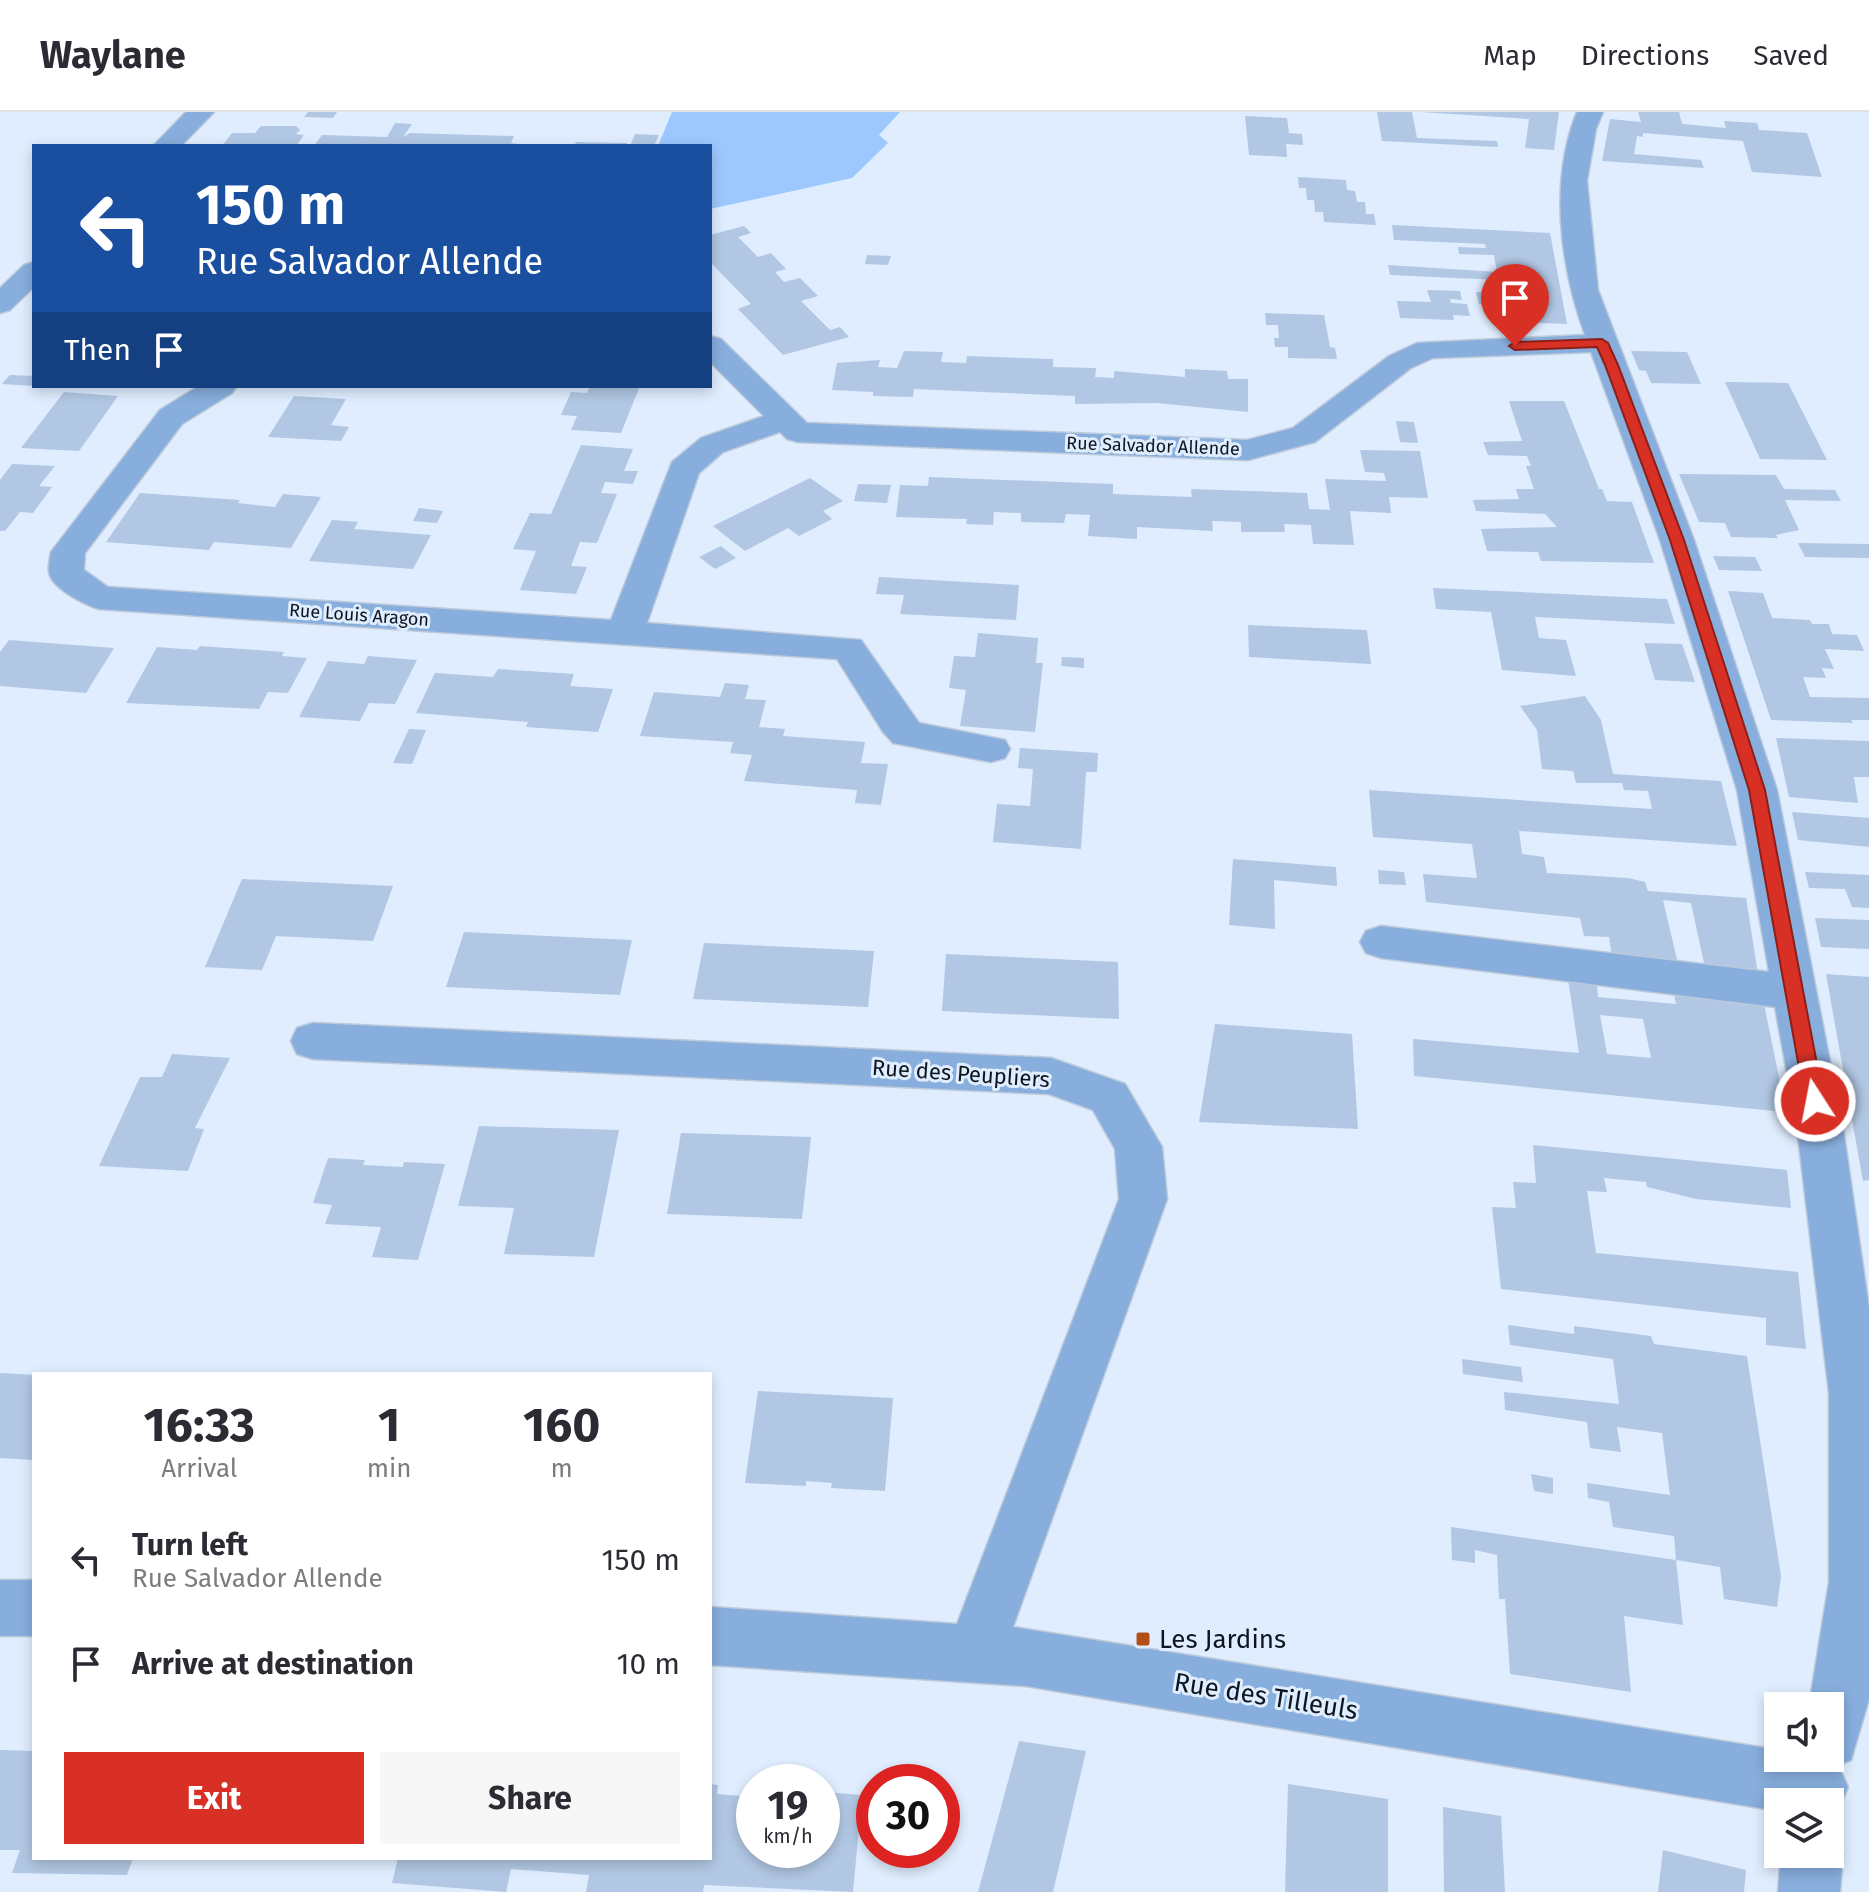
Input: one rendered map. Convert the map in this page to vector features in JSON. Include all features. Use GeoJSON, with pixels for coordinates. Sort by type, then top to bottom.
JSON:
{"type":"FeatureCollection","features":[{"type":"Feature","properties":{"kind":"street"},"geometry":{"type":"LineString","coordinates":[[168,144],[201,112]]}},
{"type":"Feature","properties":{"kind":"street"},"geometry":{"type":"LineString","coordinates":[[1590,112],[1583,129],[1574,181],[1583,290],[1677,540],[1757,790],[1820,1128],[1855,1393],[1857,1582],[1842,1692]]}},
{"type":"Feature","properties":{"kind":"street"},"geometry":{"type":"LineString","coordinates":[[0,304],[32,273]]}},
{"type":"Feature","properties":{"kind":"street","name":"Rue Salvador Allende"},"geometry":{"type":"LineString","coordinates":[[712,347],[782,420],[798,432],[1248,450],[1304,435],[1400,362],[1428,349],[1602,343]]}},
{"type":"Feature","properties":{"kind":"street","name":"Rue Louis Aragon"},"geometry":{"type":"LineString","coordinates":[[218,388],[171,417],[68,552],[66,574],[99,598],[625,633]]}},
{"type":"Feature","properties":{"kind":"street"},"geometry":{"type":"LineString","coordinates":[[782,420],[712,445],[684,469],[625,633],[848,648],[896,723],[907,734],[991,749]]}},
{"type":"Feature","properties":{"kind":"street"},"geometry":{"type":"LineString","coordinates":[[1381,942],[1794,992]]}},
{"type":"Feature","properties":{"kind":"street","name":"Rue des Peupliers"},"geometry":{"type":"LineString","coordinates":[[313,1041],[1051,1076],[1109,1097],[1138,1147],[1143,1199],[975,1652]]}},
{"type":"Feature","properties":{"kind":"street"},"geometry":{"type":"LineString","coordinates":[[0,1608],[32,1608]]}},
{"type":"Feature","properties":{"kind":"street","name":"Rue des Tilleuls"},"geometry":{"type":"LineString","coordinates":[[712,1636],[975,1652],[1764,1739]]}},
{"type":"Feature","properties":{"kind":"street"},"geometry":{"type":"LineString","coordinates":[[1809,1892],[1811,1868]]}},
{"type":"Feature","properties":{"kind":"shaded area"},"geometry":{"type":"Polygon","coordinates":[[[672,112],[900,112],[879,135],[888,143],[852,178],[712,209],[712,144],[659,144],[672,112]]]}},
{"type":"Feature","properties":{"kind":"building"},"geometry":{"type":"Polygon","coordinates":[[[308,112],[337,112],[333,118],[304,117],[308,112]]]}},
{"type":"Feature","properties":{"kind":"building"},"geometry":{"type":"Polygon","coordinates":[[[1377,112],[1412,112],[1417,138],[1497,141],[1498,147],[1382,141],[1377,112]]]}},
{"type":"Feature","properties":{"kind":"building"},"geometry":{"type":"Polygon","coordinates":[[[1421,112],[1559,112],[1554,150],[1525,148],[1529,119],[1421,112]]]}},
{"type":"Feature","properties":{"kind":"building"},"geometry":{"type":"Polygon","coordinates":[[[1638,112],[1679,112],[1682,124],[1726,128],[1724,121],[1757,123],[1759,130],[1807,133],[1822,177],[1752,172],[1743,141],[1643,133],[1643,137],[1637,136],[1634,154],[1701,160],[1704,168],[1602,161],[1610,119],[1641,122],[1638,112]]]}},
{"type":"Feature","properties":{"kind":"building"},"geometry":{"type":"Polygon","coordinates":[[[1245,116],[1287,118],[1289,133],[1302,134],[1303,145],[1286,144],[1287,157],[1249,155],[1245,116]]]}},
{"type":"Feature","properties":{"kind":"building"},"geometry":{"type":"Polygon","coordinates":[[[395,123],[412,124],[403,137],[410,133],[514,136],[511,143],[518,144],[315,144],[322,135],[387,137],[395,123]]]}},
{"type":"Feature","properties":{"kind":"building"},"geometry":{"type":"Polygon","coordinates":[[[261,126],[296,126],[300,130],[296,134],[304,135],[297,144],[224,144],[232,133],[255,133],[261,126]]]}},
{"type":"Feature","properties":{"kind":"building"},"geometry":{"type":"Polygon","coordinates":[[[635,134],[659,135],[655,144],[631,144],[635,134]]]}},
{"type":"Feature","properties":{"kind":"building"},"geometry":{"type":"Polygon","coordinates":[[[576,142],[627,143],[627,144],[576,142]]]}},
{"type":"Feature","properties":{"kind":"building"},"geometry":{"type":"Polygon","coordinates":[[[1298,177],[1346,180],[1347,190],[1355,191],[1357,202],[1365,202],[1366,214],[1374,214],[1376,225],[1324,222],[1323,212],[1315,212],[1314,200],[1307,200],[1306,188],[1299,188],[1298,177]]]}},
{"type":"Feature","properties":{"kind":"building"},"geometry":{"type":"Polygon","coordinates":[[[1392,225],[1550,233],[1567,324],[1491,321],[1487,311],[1506,313],[1504,305],[1479,304],[1476,292],[1502,293],[1499,280],[1390,275],[1388,265],[1497,272],[1494,255],[1459,254],[1458,247],[1486,248],[1485,244],[1394,240],[1392,225]]]}},
{"type":"Feature","properties":{"kind":"building"},"geometry":{"type":"Polygon","coordinates":[[[744,226],[751,233],[738,237],[758,257],[771,253],[786,269],[775,272],[784,282],[800,278],[818,296],[801,301],[830,330],[840,327],[849,337],[783,355],[738,309],[751,304],[712,264],[712,234],[744,226]]]}},
{"type":"Feature","properties":{"kind":"building"},"geometry":{"type":"Polygon","coordinates":[[[867,255],[891,256],[888,265],[865,264],[867,255]]]}},
{"type":"Feature","properties":{"kind":"building"},"geometry":{"type":"Polygon","coordinates":[[[1427,290],[1460,291],[1462,300],[1450,299],[1451,303],[1467,304],[1470,316],[1453,315],[1454,320],[1400,318],[1397,301],[1431,302],[1427,290]]]}},
{"type":"Feature","properties":{"kind":"building"},"geometry":{"type":"Polygon","coordinates":[[[1265,313],[1324,315],[1330,347],[1335,348],[1337,359],[1288,358],[1288,347],[1275,347],[1274,338],[1279,338],[1278,325],[1266,325],[1265,313]]]}},
{"type":"Feature","properties":{"kind":"building"},"geometry":{"type":"Polygon","coordinates":[[[904,351],[943,352],[941,362],[966,363],[967,356],[1053,359],[1053,367],[1096,368],[1095,377],[1114,378],[1114,371],[1185,377],[1185,369],[1227,371],[1228,379],[1248,379],[1248,412],[1157,403],[1075,404],[1075,396],[914,389],[913,397],[873,396],[873,392],[832,390],[837,363],[880,360],[878,367],[897,368],[904,351]]]}},
{"type":"Feature","properties":{"kind":"building"},"geometry":{"type":"Polygon","coordinates":[[[1631,351],[1687,352],[1701,384],[1651,383],[1646,371],[1639,370],[1631,351]]]}},
{"type":"Feature","properties":{"kind":"building"},"geometry":{"type":"Polygon","coordinates":[[[10,375],[32,376],[32,386],[2,384],[10,375]]]}},
{"type":"Feature","properties":{"kind":"building"},"geometry":{"type":"Polygon","coordinates":[[[1725,382],[1788,383],[1827,460],[1760,459],[1725,382]]]}},
{"type":"Feature","properties":{"kind":"building"},"geometry":{"type":"Polygon","coordinates":[[[589,388],[639,388],[621,433],[571,430],[577,416],[561,415],[571,392],[587,393],[589,388]]]}},
{"type":"Feature","properties":{"kind":"building"},"geometry":{"type":"Polygon","coordinates":[[[64,392],[118,396],[79,451],[21,448],[64,392]]]}},
{"type":"Feature","properties":{"kind":"building"},"geometry":{"type":"Polygon","coordinates":[[[294,396],[346,399],[331,425],[349,427],[341,441],[268,437],[294,396]]]}},
{"type":"Feature","properties":{"kind":"building"},"geometry":{"type":"Polygon","coordinates":[[[1509,401],[1564,401],[1599,489],[1602,489],[1607,501],[1632,502],[1654,563],[1541,561],[1538,552],[1487,551],[1481,529],[1557,527],[1545,514],[1476,511],[1473,500],[1519,499],[1516,489],[1534,489],[1526,466],[1531,466],[1527,456],[1488,455],[1483,442],[1522,441],[1509,401]]]}},
{"type":"Feature","properties":{"kind":"building"},"geometry":{"type":"Polygon","coordinates":[[[1396,421],[1414,422],[1418,443],[1400,442],[1396,421]]]}},
{"type":"Feature","properties":{"kind":"building"},"geometry":{"type":"Polygon","coordinates":[[[581,445],[633,449],[624,471],[638,471],[633,484],[605,482],[601,493],[617,494],[597,543],[580,542],[571,566],[587,567],[576,594],[520,590],[536,551],[513,549],[530,513],[551,514],[581,445]]]}},
{"type":"Feature","properties":{"kind":"building"},"geometry":{"type":"Polygon","coordinates":[[[1360,450],[1420,451],[1428,498],[1389,497],[1391,513],[1350,511],[1354,545],[1313,544],[1311,525],[1284,524],[1285,532],[1241,532],[1241,522],[1212,521],[1213,531],[1137,527],[1137,539],[1088,536],[1090,515],[1066,514],[1064,523],[1021,522],[1021,513],[994,512],[993,525],[966,524],[967,519],[896,517],[900,485],[928,486],[929,477],[1113,484],[1113,494],[1192,497],[1191,489],[1307,493],[1309,509],[1330,510],[1325,479],[1386,481],[1384,473],[1365,472],[1360,450]]]}},
{"type":"Feature","properties":{"kind":"building"},"geometry":{"type":"Polygon","coordinates":[[[12,464],[55,466],[39,486],[52,487],[33,513],[20,512],[5,531],[0,531],[0,480],[12,464]]]}},
{"type":"Feature","properties":{"kind":"building"},"geometry":{"type":"Polygon","coordinates":[[[1679,474],[1776,475],[1784,489],[1835,490],[1841,501],[1785,500],[1799,530],[1776,535],[1778,538],[1731,537],[1725,523],[1699,522],[1679,474]]]}},
{"type":"Feature","properties":{"kind":"building"},"geometry":{"type":"Polygon","coordinates":[[[810,478],[843,501],[823,511],[832,519],[799,536],[788,528],[745,551],[713,526],[810,478]]]}},
{"type":"Feature","properties":{"kind":"building"},"geometry":{"type":"Polygon","coordinates":[[[858,484],[891,485],[887,503],[854,501],[858,484]]]}},
{"type":"Feature","properties":{"kind":"building"},"geometry":{"type":"Polygon","coordinates":[[[140,493],[240,500],[238,503],[275,507],[283,494],[321,497],[291,548],[214,542],[209,550],[106,542],[140,493]]]}},
{"type":"Feature","properties":{"kind":"building"},"geometry":{"type":"Polygon","coordinates":[[[419,508],[443,511],[437,523],[413,521],[419,508]]]}},
{"type":"Feature","properties":{"kind":"building"},"geometry":{"type":"Polygon","coordinates":[[[332,520],[358,522],[354,529],[431,535],[413,569],[309,561],[332,520]]]}},
{"type":"Feature","properties":{"kind":"building"},"geometry":{"type":"Polygon","coordinates":[[[1798,543],[1869,544],[1869,558],[1805,557],[1798,543]]]}},
{"type":"Feature","properties":{"kind":"building"},"geometry":{"type":"Polygon","coordinates":[[[721,546],[736,558],[715,569],[699,557],[721,546]]]}},
{"type":"Feature","properties":{"kind":"building"},"geometry":{"type":"Polygon","coordinates":[[[1713,556],[1755,557],[1762,571],[1719,570],[1713,556]]]}},
{"type":"Feature","properties":{"kind":"building"},"geometry":{"type":"Polygon","coordinates":[[[879,577],[1019,585],[1016,620],[900,614],[904,595],[876,594],[879,577]]]}},
{"type":"Feature","properties":{"kind":"building"},"geometry":{"type":"Polygon","coordinates":[[[1433,588],[1667,599],[1675,624],[1535,617],[1539,638],[1566,640],[1576,676],[1502,670],[1491,612],[1436,609],[1433,588]]]}},
{"type":"Feature","properties":{"kind":"building"},"geometry":{"type":"Polygon","coordinates":[[[1728,591],[1763,593],[1772,618],[1810,620],[1812,624],[1829,624],[1832,634],[1857,635],[1864,651],[1825,649],[1834,669],[1822,668],[1826,678],[1803,677],[1810,697],[1869,698],[1869,720],[1851,720],[1853,723],[1771,720],[1728,591]]]}},
{"type":"Feature","properties":{"kind":"building"},"geometry":{"type":"Polygon","coordinates":[[[1248,625],[1367,630],[1371,664],[1249,657],[1248,625]]]}},
{"type":"Feature","properties":{"kind":"building"},"geometry":{"type":"Polygon","coordinates":[[[978,633],[1038,638],[1036,663],[1043,663],[1035,732],[960,726],[966,690],[949,688],[954,656],[975,657],[978,633]]]}},
{"type":"Feature","properties":{"kind":"building"},"geometry":{"type":"Polygon","coordinates":[[[9,640],[114,648],[86,693],[0,686],[0,652],[9,640]]]}},
{"type":"Feature","properties":{"kind":"building"},"geometry":{"type":"Polygon","coordinates":[[[1644,643],[1682,644],[1695,682],[1655,680],[1644,643]]]}},
{"type":"Feature","properties":{"kind":"building"},"geometry":{"type":"Polygon","coordinates":[[[200,646],[284,652],[282,656],[307,658],[288,693],[268,692],[259,709],[126,703],[157,647],[197,650],[200,646]]]}},
{"type":"Feature","properties":{"kind":"building"},"geometry":{"type":"Polygon","coordinates":[[[368,656],[417,660],[395,704],[369,703],[360,721],[299,717],[328,661],[364,664],[368,656]]]}},
{"type":"Feature","properties":{"kind":"building"},"geometry":{"type":"Polygon","coordinates":[[[1062,657],[1084,658],[1084,668],[1061,666],[1062,657]]]}},
{"type":"Feature","properties":{"kind":"building"},"geometry":{"type":"Polygon","coordinates":[[[498,669],[574,674],[570,686],[613,689],[598,732],[526,727],[528,722],[416,713],[435,673],[493,677],[498,669]]]}},
{"type":"Feature","properties":{"kind":"building"},"geometry":{"type":"Polygon","coordinates":[[[725,683],[749,685],[745,699],[766,700],[759,727],[785,729],[783,736],[865,742],[861,763],[888,764],[881,805],[855,803],[857,790],[744,781],[752,755],[730,753],[733,742],[640,736],[654,692],[720,697],[725,683]]]}},
{"type":"Feature","properties":{"kind":"building"},"geometry":{"type":"Polygon","coordinates":[[[1585,696],[1601,720],[1613,774],[1721,781],[1737,846],[1519,831],[1522,854],[1544,857],[1547,873],[1628,878],[1645,882],[1648,891],[1746,898],[1758,974],[1705,968],[1691,903],[1663,900],[1678,964],[1612,957],[1609,937],[1584,936],[1580,918],[1426,902],[1423,874],[1477,878],[1472,844],[1373,837],[1369,790],[1652,809],[1648,791],[1624,790],[1622,783],[1576,783],[1573,771],[1542,769],[1537,730],[1520,706],[1585,696]]]}},
{"type":"Feature","properties":{"kind":"building"},"geometry":{"type":"Polygon","coordinates":[[[409,729],[426,730],[412,764],[393,763],[409,729]]]}},
{"type":"Feature","properties":{"kind":"building"},"geometry":{"type":"Polygon","coordinates":[[[1776,738],[1869,741],[1869,777],[1854,777],[1858,803],[1789,797],[1776,738]]]}},
{"type":"Feature","properties":{"kind":"building"},"geometry":{"type":"Polygon","coordinates":[[[1020,748],[1098,753],[1097,772],[1086,772],[1081,849],[993,842],[997,804],[1030,806],[1033,769],[1018,768],[1020,748]]]}},
{"type":"Feature","properties":{"kind":"building"},"geometry":{"type":"Polygon","coordinates":[[[1792,812],[1869,818],[1869,847],[1798,840],[1792,812]]]}},
{"type":"Feature","properties":{"kind":"building"},"geometry":{"type":"Polygon","coordinates":[[[1233,859],[1336,867],[1337,886],[1274,880],[1275,929],[1229,925],[1233,859]]]}},
{"type":"Feature","properties":{"kind":"building"},"geometry":{"type":"Polygon","coordinates":[[[1378,870],[1404,872],[1406,885],[1379,884],[1378,870]]]}},
{"type":"Feature","properties":{"kind":"building"},"geometry":{"type":"Polygon","coordinates":[[[1805,872],[1869,875],[1869,908],[1852,907],[1845,889],[1809,888],[1805,872]]]}},
{"type":"Feature","properties":{"kind":"building"},"geometry":{"type":"Polygon","coordinates":[[[242,879],[393,886],[373,941],[276,936],[262,970],[205,967],[242,879]]]}},
{"type":"Feature","properties":{"kind":"building"},"geometry":{"type":"Polygon","coordinates":[[[1815,918],[1869,920],[1869,949],[1821,947],[1815,918]]]}},
{"type":"Feature","properties":{"kind":"building"},"geometry":{"type":"Polygon","coordinates":[[[464,932],[632,940],[620,995],[446,987],[464,932]]]}},
{"type":"Feature","properties":{"kind":"building"},"geometry":{"type":"Polygon","coordinates":[[[704,943],[874,951],[868,1007],[693,999],[704,943]]]}},
{"type":"Feature","properties":{"kind":"building"},"geometry":{"type":"Polygon","coordinates":[[[946,954],[1118,962],[1119,1019],[942,1011],[946,954]]]}},
{"type":"Feature","properties":{"kind":"building"},"geometry":{"type":"Polygon","coordinates":[[[1567,972],[1596,975],[1598,997],[1676,1004],[1672,984],[1762,994],[1786,1112],[1414,1076],[1413,1039],[1579,1053],[1567,972]],[[1600,1015],[1607,1054],[1651,1058],[1643,1019],[1600,1015]]]}},
{"type":"Feature","properties":{"kind":"building"},"geometry":{"type":"Polygon","coordinates":[[[1826,974],[1869,977],[1869,1180],[1863,1181],[1826,974]]]}},
{"type":"Feature","properties":{"kind":"building"},"geometry":{"type":"Polygon","coordinates":[[[1215,1024],[1352,1034],[1358,1129],[1199,1122],[1215,1024]]]}},
{"type":"Feature","properties":{"kind":"building"},"geometry":{"type":"Polygon","coordinates":[[[172,1054],[230,1058],[195,1128],[204,1129],[188,1171],[99,1166],[140,1077],[162,1077],[172,1054]]]}},
{"type":"Feature","properties":{"kind":"building"},"geometry":{"type":"Polygon","coordinates":[[[479,1126],[619,1130],[594,1257],[504,1254],[514,1208],[458,1206],[479,1126]]]}},
{"type":"Feature","properties":{"kind":"building"},"geometry":{"type":"Polygon","coordinates":[[[681,1133],[811,1137],[802,1219],[667,1214],[681,1133]]]}},
{"type":"Feature","properties":{"kind":"building"},"geometry":{"type":"Polygon","coordinates":[[[1533,1145],[1787,1170],[1791,1208],[1696,1199],[1647,1187],[1646,1182],[1604,1178],[1607,1192],[1587,1191],[1596,1253],[1798,1272],[1806,1349],[1766,1345],[1766,1318],[1501,1289],[1492,1207],[1516,1208],[1513,1182],[1536,1183],[1533,1145]]]}},
{"type":"Feature","properties":{"kind":"building"},"geometry":{"type":"Polygon","coordinates":[[[328,1158],[365,1160],[363,1165],[403,1167],[404,1162],[445,1164],[418,1260],[372,1257],[381,1227],[325,1224],[332,1205],[313,1203],[328,1158]]]}},
{"type":"Feature","properties":{"kind":"building"},"geometry":{"type":"Polygon","coordinates":[[[1508,1325],[1574,1334],[1574,1326],[1651,1336],[1654,1344],[1747,1356],[1781,1576],[1777,1607],[1724,1599],[1720,1567],[1676,1560],[1674,1536],[1613,1527],[1609,1502],[1588,1498],[1587,1483],[1670,1495],[1662,1433],[1617,1427],[1621,1452],[1590,1448],[1587,1422],[1505,1410],[1504,1392],[1619,1404],[1613,1359],[1510,1345],[1508,1325]]]}},
{"type":"Feature","properties":{"kind":"building"},"geometry":{"type":"Polygon","coordinates":[[[1462,1359],[1521,1367],[1523,1382],[1463,1374],[1462,1359]]]}},
{"type":"Feature","properties":{"kind":"building"},"geometry":{"type":"Polygon","coordinates":[[[0,1373],[32,1375],[32,1460],[0,1458],[0,1373]]]}},
{"type":"Feature","properties":{"kind":"building"},"geometry":{"type":"Polygon","coordinates":[[[758,1391],[893,1398],[885,1491],[831,1488],[832,1483],[806,1481],[806,1486],[745,1483],[758,1391]]]}},
{"type":"Feature","properties":{"kind":"building"},"geometry":{"type":"Polygon","coordinates":[[[1531,1474],[1553,1478],[1553,1494],[1534,1491],[1531,1474]]]}},
{"type":"Feature","properties":{"kind":"building"},"geometry":{"type":"Polygon","coordinates":[[[1451,1527],[1676,1560],[1683,1625],[1624,1616],[1631,1692],[1510,1674],[1505,1599],[1499,1599],[1497,1555],[1475,1550],[1475,1563],[1452,1560],[1451,1527]]]}},
{"type":"Feature","properties":{"kind":"building"},"geometry":{"type":"Polygon","coordinates":[[[1019,1741],[1086,1751],[1053,1892],[978,1892],[1019,1741]]]}},
{"type":"Feature","properties":{"kind":"building"},"geometry":{"type":"Polygon","coordinates":[[[0,1750],[32,1751],[32,1860],[132,1860],[127,1875],[12,1873],[20,1850],[0,1850],[0,1750]]]}},
{"type":"Feature","properties":{"kind":"building"},"geometry":{"type":"Polygon","coordinates":[[[712,1784],[718,1785],[717,1794],[736,1796],[736,1868],[840,1868],[840,1793],[856,1795],[853,1892],[704,1885],[703,1892],[586,1892],[589,1875],[511,1869],[506,1892],[392,1883],[398,1860],[712,1860],[712,1784]]]}},
{"type":"Feature","properties":{"kind":"building"},"geometry":{"type":"Polygon","coordinates":[[[1288,1784],[1388,1799],[1388,1892],[1285,1892],[1288,1784]]]}},
{"type":"Feature","properties":{"kind":"building"},"geometry":{"type":"Polygon","coordinates":[[[1443,1807],[1501,1816],[1505,1892],[1444,1892],[1443,1807]]]}},
{"type":"Feature","properties":{"kind":"building"},"geometry":{"type":"Polygon","coordinates":[[[1663,1850],[1746,1870],[1744,1892],[1658,1892],[1663,1850]]]}},
{"type":"Feature","properties":{"kind":"place","name":"Les Jardins"},"geometry":{"type":"Point","coordinates":[1143,1639]}},
{"type":"Feature","properties":{"kind":"route"},"geometry":{"type":"LineString","coordinates":[[1515,346],[1602,343],[1611,365],[1677,540],[1757,790],[1815,1101]]}}]}
